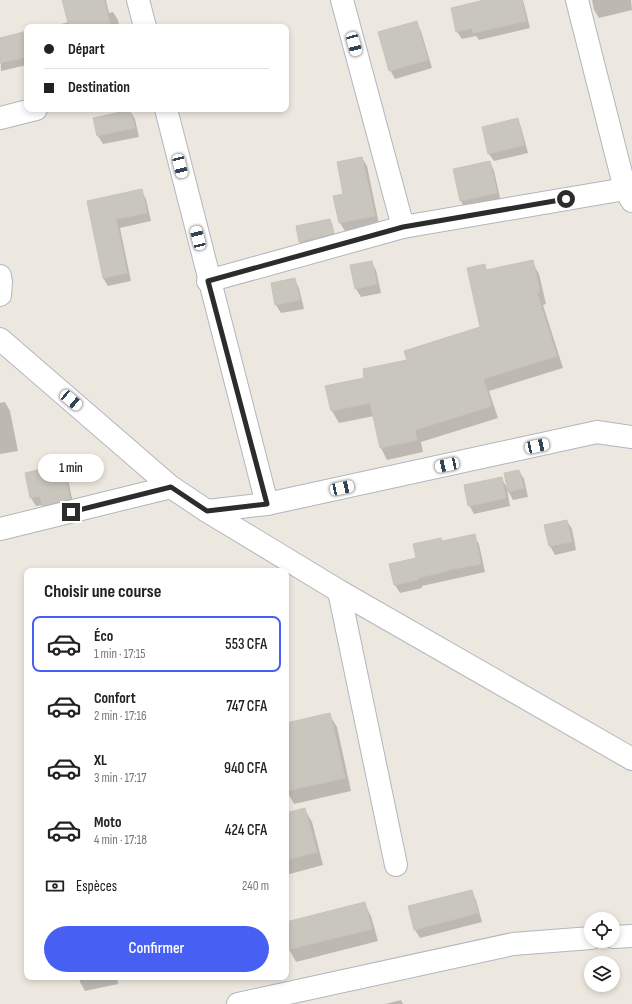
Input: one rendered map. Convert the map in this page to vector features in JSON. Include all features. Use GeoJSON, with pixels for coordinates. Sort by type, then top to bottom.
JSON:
{"type":"FeatureCollection","features":[{"type":"Feature","properties":{"kind":"street"},"geometry":{"type":"LineString","coordinates":[[138,0],[144,24]]}},
{"type":"Feature","properties":{"kind":"street"},"geometry":{"type":"LineString","coordinates":[[342,0],[403,227]]}},
{"type":"Feature","properties":{"kind":"street"},"geometry":{"type":"LineString","coordinates":[[208,281],[403,227],[629,196],[577,0]]}},
{"type":"Feature","properties":{"kind":"street"},"geometry":{"type":"LineString","coordinates":[[0,118],[24,112]]}},
{"type":"Feature","properties":{"kind":"street"},"geometry":{"type":"LineString","coordinates":[[167,112],[208,281],[267,504]]}},
{"type":"Feature","properties":{"kind":"street"},"geometry":{"type":"LineString","coordinates":[[0,276],[0,294]]}},
{"type":"Feature","properties":{"kind":"street"},"geometry":{"type":"LineString","coordinates":[[0,339],[171,487],[207,511],[339,591],[632,759]]}},
{"type":"Feature","properties":{"kind":"street"},"geometry":{"type":"LineString","coordinates":[[207,511],[267,504],[597,432],[632,438]]}},
{"type":"Feature","properties":{"kind":"street"},"geometry":{"type":"LineString","coordinates":[[0,529],[171,487]]}},
{"type":"Feature","properties":{"kind":"street"},"geometry":{"type":"LineString","coordinates":[[339,591],[396,865]]}},
{"type":"Feature","properties":{"kind":"street"},"geometry":{"type":"LineString","coordinates":[[620,937],[632,936]]}},
{"type":"Feature","properties":{"kind":"street"},"geometry":{"type":"LineString","coordinates":[[250,1003],[513,944],[584,939]]}},
{"type":"Feature","properties":{"kind":"building"},"geometry":{"type":"Polygon","coordinates":[[[62,0],[104,0],[110,24],[68,24],[62,0]]]}},
{"type":"Feature","properties":{"kind":"building"},"geometry":{"type":"Polygon","coordinates":[[[484,0],[522,0],[526,21],[473,33],[472,28],[456,32],[451,8],[484,0]]]}},
{"type":"Feature","properties":{"kind":"building"},"geometry":{"type":"Polygon","coordinates":[[[417,21],[428,60],[389,71],[378,32],[417,21]]]}},
{"type":"Feature","properties":{"kind":"building"},"geometry":{"type":"Polygon","coordinates":[[[24,32],[24,58],[0,63],[0,38],[24,32]]]}},
{"type":"Feature","properties":{"kind":"building"},"geometry":{"type":"Polygon","coordinates":[[[121,112],[131,112],[135,128],[97,136],[93,118],[121,112]]]}},
{"type":"Feature","properties":{"kind":"building"},"geometry":{"type":"Polygon","coordinates":[[[518,118],[524,145],[488,154],[482,127],[518,118]]]}},
{"type":"Feature","properties":{"kind":"building"},"geometry":{"type":"Polygon","coordinates":[[[362,157],[375,216],[339,223],[333,196],[343,194],[337,162],[362,157]]]}},
{"type":"Feature","properties":{"kind":"building"},"geometry":{"type":"Polygon","coordinates":[[[490,161],[497,193],[460,201],[453,169],[490,161]]]}},
{"type":"Feature","properties":{"kind":"building"},"geometry":{"type":"Polygon","coordinates":[[[142,189],[147,213],[116,219],[127,273],[103,278],[87,201],[142,189]]]}},
{"type":"Feature","properties":{"kind":"building"},"geometry":{"type":"Polygon","coordinates":[[[330,219],[334,233],[299,242],[296,226],[330,219]]]}},
{"type":"Feature","properties":{"kind":"building"},"geometry":{"type":"Polygon","coordinates":[[[533,260],[540,292],[537,293],[557,356],[483,379],[492,406],[415,430],[417,440],[380,448],[370,403],[331,411],[325,386],[364,378],[363,369],[407,360],[404,351],[480,327],[467,268],[485,264],[486,270],[533,260]]]}},
{"type":"Feature","properties":{"kind":"building"},"geometry":{"type":"Polygon","coordinates":[[[372,261],[377,284],[355,289],[350,265],[372,261]]]}},
{"type":"Feature","properties":{"kind":"building"},"geometry":{"type":"Polygon","coordinates":[[[295,278],[300,300],[275,305],[271,283],[295,278]]]}},
{"type":"Feature","properties":{"kind":"building"},"geometry":{"type":"Polygon","coordinates":[[[63,464],[70,499],[42,506],[40,496],[30,498],[25,473],[63,464]]]}},
{"type":"Feature","properties":{"kind":"building"},"geometry":{"type":"Polygon","coordinates":[[[519,470],[524,488],[508,492],[504,473],[519,470]]]}},
{"type":"Feature","properties":{"kind":"building"},"geometry":{"type":"Polygon","coordinates":[[[502,477],[506,498],[468,506],[464,485],[502,477]]]}},
{"type":"Feature","properties":{"kind":"building"},"geometry":{"type":"Polygon","coordinates":[[[567,520],[572,542],[549,546],[544,525],[567,520]]]}},
{"type":"Feature","properties":{"kind":"building"},"geometry":{"type":"Polygon","coordinates":[[[475,534],[481,564],[448,570],[418,578],[418,580],[394,585],[389,564],[416,558],[413,544],[441,538],[442,541],[475,534]]]}},
{"type":"Feature","properties":{"kind":"building"},"geometry":{"type":"Polygon","coordinates":[[[330,713],[345,778],[289,790],[289,722],[330,713]]]}},
{"type":"Feature","properties":{"kind":"building"},"geometry":{"type":"Polygon","coordinates":[[[305,808],[317,852],[289,859],[289,812],[305,808]]]}},
{"type":"Feature","properties":{"kind":"building"},"geometry":{"type":"Polygon","coordinates":[[[472,890],[478,913],[414,930],[408,906],[472,890]]]}},
{"type":"Feature","properties":{"kind":"building"},"geometry":{"type":"Polygon","coordinates":[[[365,902],[372,929],[289,949],[289,921],[365,902]]]}},
{"type":"Feature","properties":{"kind":"route"},"geometry":{"type":"LineString","coordinates":[[71,512],[171,487],[207,511],[267,504],[208,281],[403,227],[566,199]]}}]}
